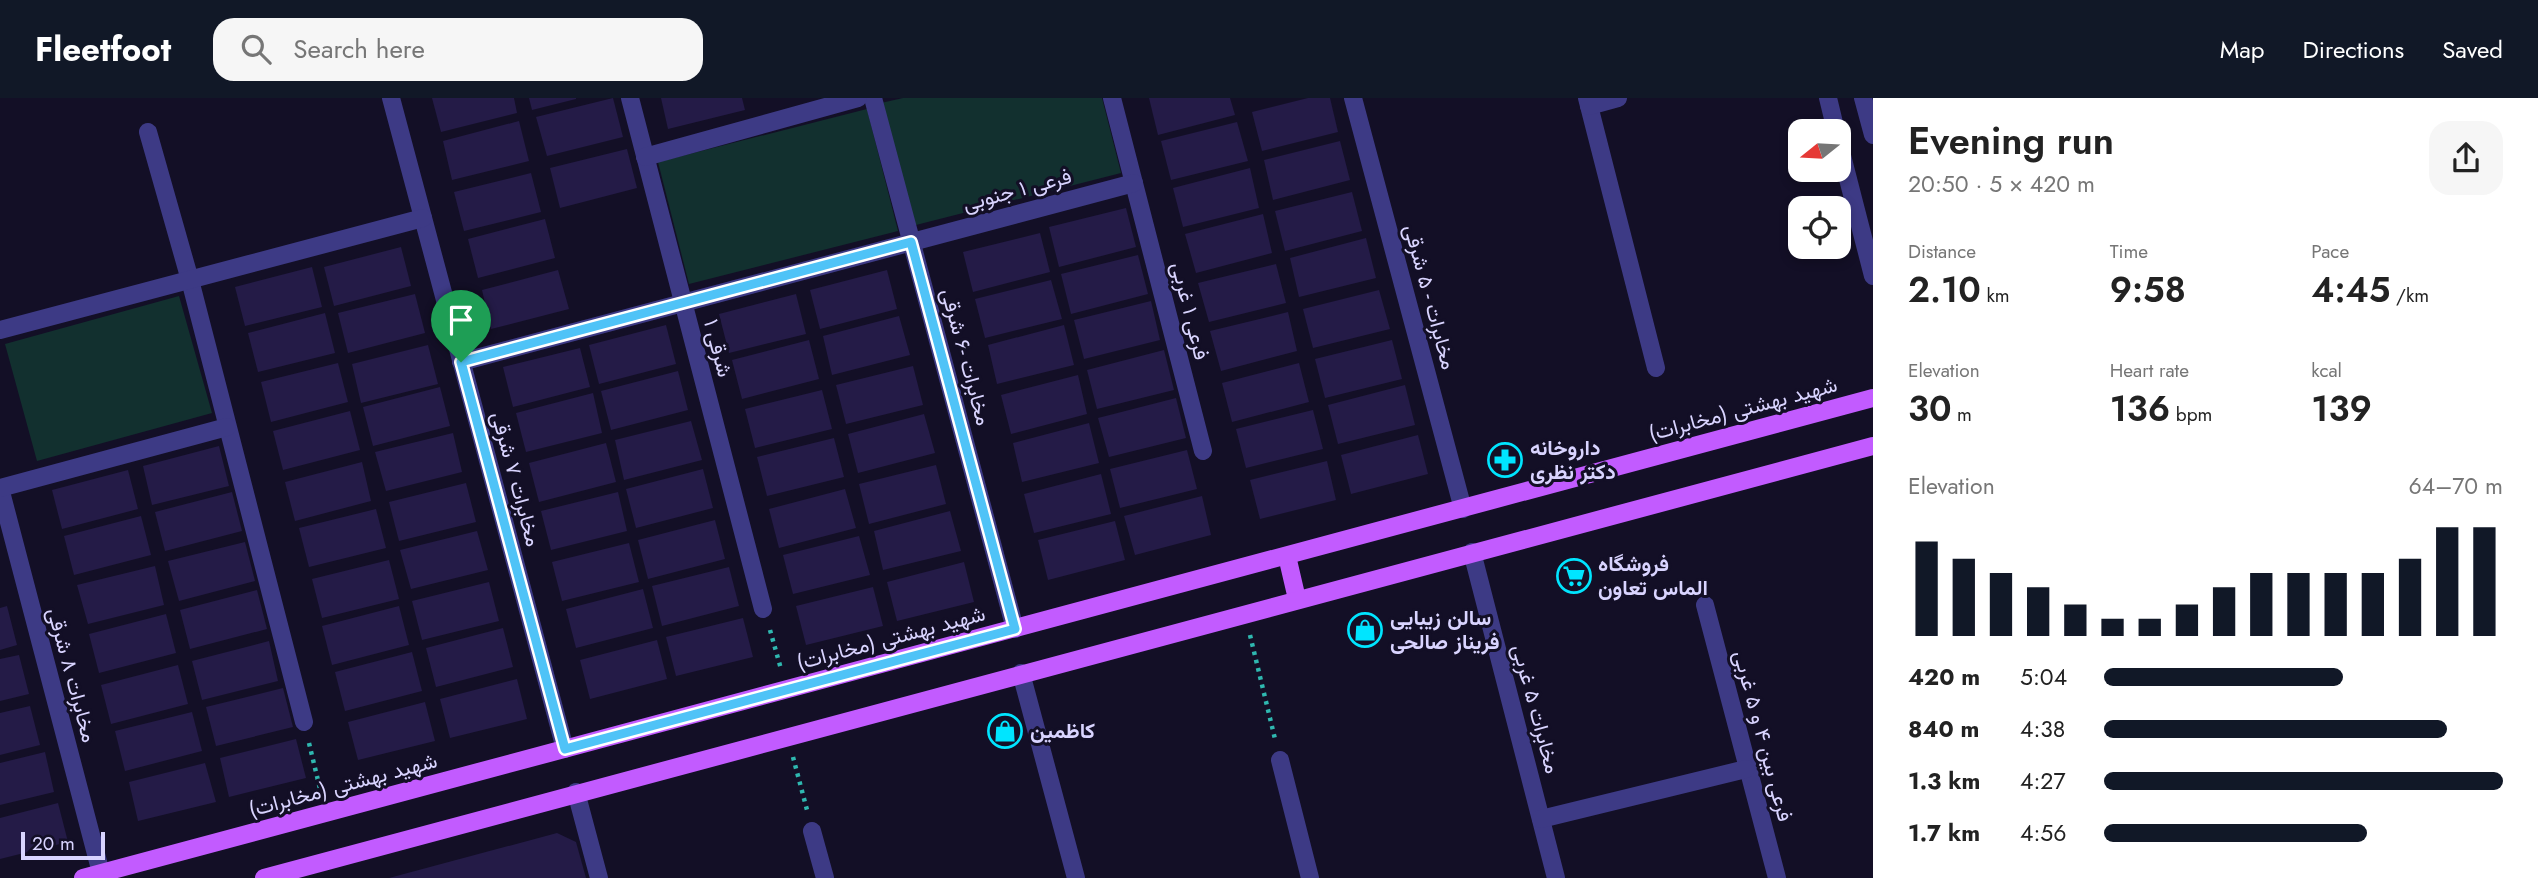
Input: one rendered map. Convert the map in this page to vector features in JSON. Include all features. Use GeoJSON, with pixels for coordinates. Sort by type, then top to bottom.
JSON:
{"type":"FeatureCollection","features":[{"type":"Feature","properties":{"kind":"main road","name":"شهید بهشتی (مخابرات)"},"geometry":{"type":"LineString","coordinates":[[83,878],[1873,398]]}},
{"type":"Feature","properties":{"kind":"main road"},"geometry":{"type":"LineString","coordinates":[[264,878],[576,792],[1873,446]]}},
{"type":"Feature","properties":{"kind":"main road"},"geometry":{"type":"LineString","coordinates":[[1287,556],[1297,599]]}},
{"type":"Feature","properties":{"kind":"street","name":"مخابرات ۷ شرقی"},"geometry":{"type":"LineString","coordinates":[[391,98],[565,749]]}},
{"type":"Feature","properties":{"kind":"street","name":"شرقی ۱"},"geometry":{"type":"LineString","coordinates":[[630,98],[763,609]]}},
{"type":"Feature","properties":{"kind":"street"},"geometry":{"type":"LineString","coordinates":[[645,157],[858,98]]}},
{"type":"Feature","properties":{"kind":"street","name":"مخابرات -۶ شرقی"},"geometry":{"type":"LineString","coordinates":[[873,98],[1015,629]]}},
{"type":"Feature","properties":{"kind":"street","name":"فرعی ۱ غربی"},"geometry":{"type":"LineString","coordinates":[[1112,98],[1203,451]]}},
{"type":"Feature","properties":{"kind":"street","name":"مخابرات - ۵ شرقی"},"geometry":{"type":"LineString","coordinates":[[1353,98],[1463,509]]}},
{"type":"Feature","properties":{"kind":"street"},"geometry":{"type":"LineString","coordinates":[[1618,98],[1588,102],[1656,368]]}},
{"type":"Feature","properties":{"kind":"street"},"geometry":{"type":"LineString","coordinates":[[1828,98],[1833,119]]}},
{"type":"Feature","properties":{"kind":"street"},"geometry":{"type":"LineString","coordinates":[[1863,98],[1873,135]]}},
{"type":"Feature","properties":{"kind":"street"},"geometry":{"type":"LineString","coordinates":[[148,132],[190,280],[304,722]]}},
{"type":"Feature","properties":{"kind":"street"},"geometry":{"type":"LineString","coordinates":[[1849,182],[1873,276]]}},
{"type":"Feature","properties":{"kind":"street","name":"فرعی ۱ جنوبی"},"geometry":{"type":"LineString","coordinates":[[461,362],[1134,183]]}},
{"type":"Feature","properties":{"kind":"street"},"geometry":{"type":"LineString","coordinates":[[0,330],[423,218]]}},
{"type":"Feature","properties":{"kind":"street"},"geometry":{"type":"LineString","coordinates":[[0,488],[227,427]]}},
{"type":"Feature","properties":{"kind":"street","name":"مخابرات ۸ شرقی"},"geometry":{"type":"LineString","coordinates":[[0,488],[101,873]]}},
{"type":"Feature","properties":{"kind":"street","name":"مخابرات ۵ غربی"},"geometry":{"type":"LineString","coordinates":[[1472,552],[1556,878]]}},
{"type":"Feature","properties":{"kind":"street","name":"فرعی بین ۴ و ۵ غربی"},"geometry":{"type":"LineString","coordinates":[[1705,606],[1777,878]]}},
{"type":"Feature","properties":{"kind":"street"},"geometry":{"type":"LineString","coordinates":[[1021,673],[1076,878]]}},
{"type":"Feature","properties":{"kind":"street"},"geometry":{"type":"LineString","coordinates":[[1280,760],[1310,878]]}},
{"type":"Feature","properties":{"kind":"street"},"geometry":{"type":"LineString","coordinates":[[1541,819],[1746,769]]}},
{"type":"Feature","properties":{"kind":"street"},"geometry":{"type":"LineString","coordinates":[[576,792],[599,878]]}},
{"type":"Feature","properties":{"kind":"street"},"geometry":{"type":"LineString","coordinates":[[813,831],[825,878]]}},
{"type":"Feature","properties":{"kind":"path"},"geometry":{"type":"LineString","coordinates":[[763,609],[788,690]]}},
{"type":"Feature","properties":{"kind":"path"},"geometry":{"type":"LineString","coordinates":[[1245,613],[1280,760]]}},
{"type":"Feature","properties":{"kind":"path"},"geometry":{"type":"LineString","coordinates":[[304,722],[325,813]]}},
{"type":"Feature","properties":{"kind":"path"},"geometry":{"type":"LineString","coordinates":[[788,736],[813,831]]}},
{"type":"Feature","properties":{"kind":"green space"},"geometry":{"type":"Polygon","coordinates":[[[903,98],[1102,98],[1121,173],[912,226],[881,103],[903,98]]]}},
{"type":"Feature","properties":{"kind":"green space"},"geometry":{"type":"Polygon","coordinates":[[[867,109],[898,231],[689,284],[658,162],[867,109]]]}},
{"type":"Feature","properties":{"kind":"green space"},"geometry":{"type":"Polygon","coordinates":[[[179,296],[212,413],[37,461],[5,344],[179,296]]]}},
{"type":"Feature","properties":{"kind":"building"},"geometry":{"type":"Polygon","coordinates":[[[432,98],[514,98],[517,113],[441,132],[432,98]]]}},
{"type":"Feature","properties":{"kind":"building"},"geometry":{"type":"Polygon","coordinates":[[[529,98],[576,98],[576,99],[532,110],[529,98]]]}},
{"type":"Feature","properties":{"kind":"building"},"geometry":{"type":"Polygon","coordinates":[[[613,98],[623,137],[547,156],[536,117],[613,98]]]}},
{"type":"Feature","properties":{"kind":"building"},"geometry":{"type":"Polygon","coordinates":[[[661,98],[742,98],[745,110],[668,129],[661,98]]]}},
{"type":"Feature","properties":{"kind":"building"},"geometry":{"type":"Polygon","coordinates":[[[1149,98],[1230,98],[1235,115],[1158,135],[1149,98]]]}},
{"type":"Feature","properties":{"kind":"building"},"geometry":{"type":"Polygon","coordinates":[[[1308,98],[1330,98],[1338,132],[1262,151],[1252,112],[1308,98]]]}},
{"type":"Feature","properties":{"kind":"building"},"geometry":{"type":"Polygon","coordinates":[[[519,121],[529,161],[452,180],[443,141],[519,121]]]}},
{"type":"Feature","properties":{"kind":"building"},"geometry":{"type":"Polygon","coordinates":[[[1237,122],[1248,161],[1171,180],[1161,141],[1237,122]]]}},
{"type":"Feature","properties":{"kind":"building"},"geometry":{"type":"Polygon","coordinates":[[[1340,141],[1350,180],[1273,200],[1264,160],[1340,141]]]}},
{"type":"Feature","properties":{"kind":"building"},"geometry":{"type":"Polygon","coordinates":[[[627,149],[637,188],[560,208],[550,168],[627,149]]]}},
{"type":"Feature","properties":{"kind":"building"},"geometry":{"type":"Polygon","coordinates":[[[1250,168],[1259,208],[1183,227],[1173,188],[1250,168]]]}},
{"type":"Feature","properties":{"kind":"building"},"geometry":{"type":"Polygon","coordinates":[[[531,173],[541,212],[464,231],[454,192],[531,173]]]}},
{"type":"Feature","properties":{"kind":"building"},"geometry":{"type":"Polygon","coordinates":[[[1352,192],[1362,231],[1285,251],[1275,211],[1352,192]]]}},
{"type":"Feature","properties":{"kind":"building"},"geometry":{"type":"Polygon","coordinates":[[[1126,208],[1136,247],[1059,267],[1049,227],[1126,208]]]}},
{"type":"Feature","properties":{"kind":"building"},"geometry":{"type":"Polygon","coordinates":[[[1263,214],[1272,253],[1196,273],[1185,234],[1263,214]]]}},
{"type":"Feature","properties":{"kind":"building"},"geometry":{"type":"Polygon","coordinates":[[[545,219],[555,258],[478,278],[468,239],[545,219]]]}},
{"type":"Feature","properties":{"kind":"building"},"geometry":{"type":"Polygon","coordinates":[[[1040,233],[1050,272],[973,292],[963,252],[1040,233]]]}},
{"type":"Feature","properties":{"kind":"building"},"geometry":{"type":"Polygon","coordinates":[[[1366,238],[1376,278],[1299,297],[1290,258],[1366,238]]]}},
{"type":"Feature","properties":{"kind":"building"},"geometry":{"type":"Polygon","coordinates":[[[401,247],[411,286],[334,306],[324,267],[401,247]]]}},
{"type":"Feature","properties":{"kind":"building"},"geometry":{"type":"Polygon","coordinates":[[[1138,255],[1148,294],[1071,314],[1061,274],[1138,255]]]}},
{"type":"Feature","properties":{"kind":"building"},"geometry":{"type":"Polygon","coordinates":[[[1276,264],[1286,303],[1209,322],[1198,283],[1276,264]]]}},
{"type":"Feature","properties":{"kind":"building"},"geometry":{"type":"Polygon","coordinates":[[[312,267],[322,307],[245,326],[235,287],[312,267]]]}},
{"type":"Feature","properties":{"kind":"building"},"geometry":{"type":"Polygon","coordinates":[[[558,270],[569,309],[491,329],[482,290],[558,270]]]}},
{"type":"Feature","properties":{"kind":"building"},"geometry":{"type":"Polygon","coordinates":[[[887,270],[897,309],[820,329],[810,290],[887,270]]]}},
{"type":"Feature","properties":{"kind":"building"},"geometry":{"type":"Polygon","coordinates":[[[1051,280],[1062,319],[985,338],[975,299],[1051,280]]]}},
{"type":"Feature","properties":{"kind":"building"},"geometry":{"type":"Polygon","coordinates":[[[1379,290],[1390,329],[1313,348],[1303,309],[1379,290]]]}},
{"type":"Feature","properties":{"kind":"building"},"geometry":{"type":"Polygon","coordinates":[[[415,294],[425,333],[348,353],[338,313],[415,294]]]}},
{"type":"Feature","properties":{"kind":"building"},"geometry":{"type":"Polygon","coordinates":[[[796,294],[806,334],[729,353],[719,314],[796,294]]]}},
{"type":"Feature","properties":{"kind":"building"},"geometry":{"type":"Polygon","coordinates":[[[1151,301],[1160,340],[1084,359],[1074,320],[1151,301]]]}},
{"type":"Feature","properties":{"kind":"building"},"geometry":{"type":"Polygon","coordinates":[[[1288,312],[1297,351],[1221,371],[1210,331],[1288,312]]]}},
{"type":"Feature","properties":{"kind":"building"},"geometry":{"type":"Polygon","coordinates":[[[325,313],[335,353],[258,372],[248,333],[325,313]]]}},
{"type":"Feature","properties":{"kind":"building"},"geometry":{"type":"Polygon","coordinates":[[[899,316],[910,355],[832,375],[823,336],[899,316]]]}},
{"type":"Feature","properties":{"kind":"building"},"geometry":{"type":"Polygon","coordinates":[[[666,325],[676,364],[599,384],[589,345],[666,325]]]}},
{"type":"Feature","properties":{"kind":"building"},"geometry":{"type":"Polygon","coordinates":[[[1064,325],[1074,365],[997,384],[988,345],[1064,325]]]}},
{"type":"Feature","properties":{"kind":"building"},"geometry":{"type":"Polygon","coordinates":[[[809,340],[819,379],[742,399],[732,360],[809,340]]]}},
{"type":"Feature","properties":{"kind":"building"},"geometry":{"type":"Polygon","coordinates":[[[1392,340],[1402,379],[1325,398],[1315,359],[1392,340]]]}},
{"type":"Feature","properties":{"kind":"building"},"geometry":{"type":"Polygon","coordinates":[[[428,345],[438,384],[361,403],[352,364],[428,345]]]}},
{"type":"Feature","properties":{"kind":"building"},"geometry":{"type":"Polygon","coordinates":[[[580,348],[590,387],[513,407],[503,367],[580,348]]]}},
{"type":"Feature","properties":{"kind":"building"},"geometry":{"type":"Polygon","coordinates":[[[1164,350],[1174,390],[1097,409],[1087,370],[1164,350]]]}},
{"type":"Feature","properties":{"kind":"building"},"geometry":{"type":"Polygon","coordinates":[[[338,363],[348,402],[271,422],[261,382],[338,363]]]}},
{"type":"Feature","properties":{"kind":"building"},"geometry":{"type":"Polygon","coordinates":[[[1299,363],[1309,402],[1232,422],[1222,383],[1299,363]]]}},
{"type":"Feature","properties":{"kind":"building"},"geometry":{"type":"Polygon","coordinates":[[[913,366],[923,405],[846,424],[836,385],[913,366]]]}},
{"type":"Feature","properties":{"kind":"building"},"geometry":{"type":"Polygon","coordinates":[[[678,371],[688,410],[611,430],[601,391],[678,371]]]}},
{"type":"Feature","properties":{"kind":"building"},"geometry":{"type":"Polygon","coordinates":[[[1078,375],[1087,414],[1011,434],[1001,395],[1078,375]]]}},
{"type":"Feature","properties":{"kind":"building"},"geometry":{"type":"Polygon","coordinates":[[[1405,385],[1415,425],[1338,444],[1328,405],[1405,385]]]}},
{"type":"Feature","properties":{"kind":"building"},"geometry":{"type":"Polygon","coordinates":[[[440,387],[450,426],[373,446],[363,407],[440,387]]]}},
{"type":"Feature","properties":{"kind":"building"},"geometry":{"type":"Polygon","coordinates":[[[822,390],[832,429],[755,448],[745,409],[822,390]]]}},
{"type":"Feature","properties":{"kind":"building"},"geometry":{"type":"Polygon","coordinates":[[[593,393],[602,433],[526,452],[516,413],[593,393]]]}},
{"type":"Feature","properties":{"kind":"building"},"geometry":{"type":"Polygon","coordinates":[[[1176,398],[1186,438],[1109,457],[1098,418],[1176,398]]]}},
{"type":"Feature","properties":{"kind":"building"},"geometry":{"type":"Polygon","coordinates":[[[1313,410],[1323,449],[1246,468],[1236,429],[1313,410]]]}},
{"type":"Feature","properties":{"kind":"building"},"geometry":{"type":"Polygon","coordinates":[[[350,411],[360,450],[283,470],[273,431],[350,411]]]}},
{"type":"Feature","properties":{"kind":"building"},"geometry":{"type":"Polygon","coordinates":[[[924,414],[935,453],[858,473],[848,434],[924,414]]]}},
{"type":"Feature","properties":{"kind":"building"},"geometry":{"type":"Polygon","coordinates":[[[691,421],[702,460],[624,480],[615,440],[691,421]]]}},
{"type":"Feature","properties":{"kind":"building"},"geometry":{"type":"Polygon","coordinates":[[[1089,423],[1099,463],[1022,482],[1013,443],[1089,423]]]}},
{"type":"Feature","properties":{"kind":"building"},"geometry":{"type":"Polygon","coordinates":[[[453,433],[462,472],[386,491],[375,452],[453,433]]]}},
{"type":"Feature","properties":{"kind":"building"},"geometry":{"type":"Polygon","coordinates":[[[1418,435],[1428,474],[1351,494],[1341,455],[1418,435]]]}},
{"type":"Feature","properties":{"kind":"building"},"geometry":{"type":"Polygon","coordinates":[[[834,438],[844,477],[767,496],[757,457],[834,438]]]}},
{"type":"Feature","properties":{"kind":"building"},"geometry":{"type":"Polygon","coordinates":[[[606,443],[616,482],[539,502],[529,463],[606,443]]]}},
{"type":"Feature","properties":{"kind":"building"},"geometry":{"type":"Polygon","coordinates":[[[219,446],[229,486],[152,505],[143,466],[219,446]]]}},
{"type":"Feature","properties":{"kind":"building"},"geometry":{"type":"Polygon","coordinates":[[[1187,450],[1197,489],[1120,508],[1110,469],[1187,450]]]}},
{"type":"Feature","properties":{"kind":"building"},"geometry":{"type":"Polygon","coordinates":[[[1327,461],[1336,500],[1260,519],[1250,480],[1327,461]]]}},
{"type":"Feature","properties":{"kind":"building"},"geometry":{"type":"Polygon","coordinates":[[[362,462],[371,501],[295,521],[285,482],[362,462]]]}},
{"type":"Feature","properties":{"kind":"building"},"geometry":{"type":"Polygon","coordinates":[[[936,465],[946,504],[869,524],[859,484],[936,465]]]}},
{"type":"Feature","properties":{"kind":"building"},"geometry":{"type":"Polygon","coordinates":[[[703,469],[713,508],[636,528],[626,489],[703,469]]]}},
{"type":"Feature","properties":{"kind":"building"},"geometry":{"type":"Polygon","coordinates":[[[128,470],[138,509],[62,529],[52,490],[128,470]]]}},
{"type":"Feature","properties":{"kind":"building"},"geometry":{"type":"Polygon","coordinates":[[[1101,474],[1111,514],[1034,533],[1024,494],[1101,474]]]}},
{"type":"Feature","properties":{"kind":"building"},"geometry":{"type":"Polygon","coordinates":[[[466,483],[476,522],[399,541],[389,502],[466,483]]]}},
{"type":"Feature","properties":{"kind":"building"},"geometry":{"type":"Polygon","coordinates":[[[845,489],[856,528],[779,548],[769,509],[845,489]]]}},
{"type":"Feature","properties":{"kind":"building"},"geometry":{"type":"Polygon","coordinates":[[[232,492],[242,531],[165,551],[155,512],[232,492]]]}},
{"type":"Feature","properties":{"kind":"building"},"geometry":{"type":"Polygon","coordinates":[[[618,492],[627,531],[551,550],[541,511],[618,492]]]}},
{"type":"Feature","properties":{"kind":"building"},"geometry":{"type":"Polygon","coordinates":[[[1202,496],[1211,535],[1135,555],[1124,516],[1202,496]]]}},
{"type":"Feature","properties":{"kind":"building"},"geometry":{"type":"Polygon","coordinates":[[[376,509],[386,548],[309,567],[299,528],[376,509]]]}},
{"type":"Feature","properties":{"kind":"building"},"geometry":{"type":"Polygon","coordinates":[[[950,511],[961,551],[883,570],[874,531],[950,511]]]}},
{"type":"Feature","properties":{"kind":"building"},"geometry":{"type":"Polygon","coordinates":[[[141,516],[151,555],[74,575],[64,536],[141,516]]]}},
{"type":"Feature","properties":{"kind":"building"},"geometry":{"type":"Polygon","coordinates":[[[715,520],[725,559],[648,579],[638,540],[715,520]]]}},
{"type":"Feature","properties":{"kind":"building"},"geometry":{"type":"Polygon","coordinates":[[[1115,521],[1125,560],[1048,580],[1038,540],[1115,521]]]}},
{"type":"Feature","properties":{"kind":"building"},"geometry":{"type":"Polygon","coordinates":[[[477,531],[488,570],[411,589],[400,550],[477,531]]]}},
{"type":"Feature","properties":{"kind":"building"},"geometry":{"type":"Polygon","coordinates":[[[859,536],[870,575],[793,594],[783,555],[859,536]]]}},
{"type":"Feature","properties":{"kind":"building"},"geometry":{"type":"Polygon","coordinates":[[[245,542],[255,581],[179,601],[168,561],[245,542]]]}},
{"type":"Feature","properties":{"kind":"building"},"geometry":{"type":"Polygon","coordinates":[[[629,543],[639,582],[562,601],[552,562],[629,543]]]}},
{"type":"Feature","properties":{"kind":"building"},"geometry":{"type":"Polygon","coordinates":[[[389,560],[399,599],[322,618],[312,579],[389,560]]]}},
{"type":"Feature","properties":{"kind":"building"},"geometry":{"type":"Polygon","coordinates":[[[964,562],[974,602],[897,621],[887,582],[964,562]]]}},
{"type":"Feature","properties":{"kind":"building"},"geometry":{"type":"Polygon","coordinates":[[[155,566],[164,605],[88,624],[77,585],[155,566]]]}},
{"type":"Feature","properties":{"kind":"building"},"geometry":{"type":"Polygon","coordinates":[[[729,567],[739,606],[662,626],[652,586],[729,567]]]}},
{"type":"Feature","properties":{"kind":"building"},"geometry":{"type":"Polygon","coordinates":[[[489,582],[499,621],[422,640],[412,601],[489,582]]]}},
{"type":"Feature","properties":{"kind":"building"},"geometry":{"type":"Polygon","coordinates":[[[873,587],[883,626],[806,645],[796,606],[873,587]]]}},
{"type":"Feature","properties":{"kind":"building"},"geometry":{"type":"Polygon","coordinates":[[[643,589],[653,628],[576,648],[566,609],[643,589]]]}},
{"type":"Feature","properties":{"kind":"building"},"geometry":{"type":"Polygon","coordinates":[[[257,590],[267,629],[190,649],[180,610],[257,590]]]}},
{"type":"Feature","properties":{"kind":"building"},"geometry":{"type":"Polygon","coordinates":[[[7,606],[17,645],[0,650],[0,608],[7,606]]]}},
{"type":"Feature","properties":{"kind":"building"},"geometry":{"type":"Polygon","coordinates":[[[399,606],[409,645],[332,665],[322,626],[399,606]]]}},
{"type":"Feature","properties":{"kind":"building"},"geometry":{"type":"Polygon","coordinates":[[[166,614],[176,653],[99,673],[89,634],[166,614]]]}},
{"type":"Feature","properties":{"kind":"building"},"geometry":{"type":"Polygon","coordinates":[[[743,618],[753,657],[676,676],[666,637],[743,618]]]}},
{"type":"Feature","properties":{"kind":"building"},"geometry":{"type":"Polygon","coordinates":[[[503,628],[513,667],[436,687],[426,648],[503,628]]]}},
{"type":"Feature","properties":{"kind":"building"},"geometry":{"type":"Polygon","coordinates":[[[657,640],[667,679],[590,699],[580,660],[657,640]]]}},
{"type":"Feature","properties":{"kind":"building"},"geometry":{"type":"Polygon","coordinates":[[[269,641],[278,681],[202,700],[192,661],[269,641]]]}},
{"type":"Feature","properties":{"kind":"building"},"geometry":{"type":"Polygon","coordinates":[[[412,652],[422,691],[345,711],[335,672],[412,652]]]}},
{"type":"Feature","properties":{"kind":"building"},"geometry":{"type":"Polygon","coordinates":[[[19,655],[29,694],[0,701],[0,659],[19,655]]]}},
{"type":"Feature","properties":{"kind":"building"},"geometry":{"type":"Polygon","coordinates":[[[178,665],[188,704],[111,724],[101,685],[178,665]]]}},
{"type":"Feature","properties":{"kind":"building"},"geometry":{"type":"Polygon","coordinates":[[[517,679],[527,719],[450,738],[440,699],[517,679]]]}},
{"type":"Feature","properties":{"kind":"building"},"geometry":{"type":"Polygon","coordinates":[[[283,688],[293,727],[216,746],[206,707],[283,688]]]}},
{"type":"Feature","properties":{"kind":"building"},"geometry":{"type":"Polygon","coordinates":[[[425,702],[435,741],[358,760],[348,722],[425,702]]]}},
{"type":"Feature","properties":{"kind":"building"},"geometry":{"type":"Polygon","coordinates":[[[30,706],[40,745],[0,755],[0,713],[30,706]]]}},
{"type":"Feature","properties":{"kind":"building"},"geometry":{"type":"Polygon","coordinates":[[[192,712],[202,751],[125,771],[115,731],[192,712]]]}},
{"type":"Feature","properties":{"kind":"building"},"geometry":{"type":"Polygon","coordinates":[[[296,739],[306,778],[229,797],[220,758],[296,739]]]}},
{"type":"Feature","properties":{"kind":"building"},"geometry":{"type":"Polygon","coordinates":[[[45,752],[54,792],[0,805],[0,763],[45,752]]]}},
{"type":"Feature","properties":{"kind":"building"},"geometry":{"type":"Polygon","coordinates":[[[205,763],[216,802],[138,821],[129,782],[205,763]]]}},
{"type":"Feature","properties":{"kind":"building"},"geometry":{"type":"Polygon","coordinates":[[[58,803],[68,842],[0,859],[0,818],[58,803]]]}},
{"type":"Feature","properties":{"kind":"building"},"geometry":{"type":"Polygon","coordinates":[[[557,833],[576,842],[586,878],[389,878],[557,833]]]}},
{"type":"Feature","properties":{"kind":"place","name":"داروخانه دکتر نظری"},"geometry":{"type":"Point","coordinates":[1505,460]}},
{"type":"Feature","properties":{"kind":"place","name":"فروشگاه الماس تعاون"},"geometry":{"type":"Point","coordinates":[1574,576]}},
{"type":"Feature","properties":{"kind":"place","name":"سالن زیبایی فریناز صالحی"},"geometry":{"type":"Point","coordinates":[1365,630]}},
{"type":"Feature","properties":{"kind":"place","name":"کاظمین"},"geometry":{"type":"Point","coordinates":[1005,731]}},
{"type":"Feature","properties":{"kind":"route"},"geometry":{"type":"LineString","coordinates":[[911,242],[1015,629],[565,749],[461,362],[911,242]]}}]}
